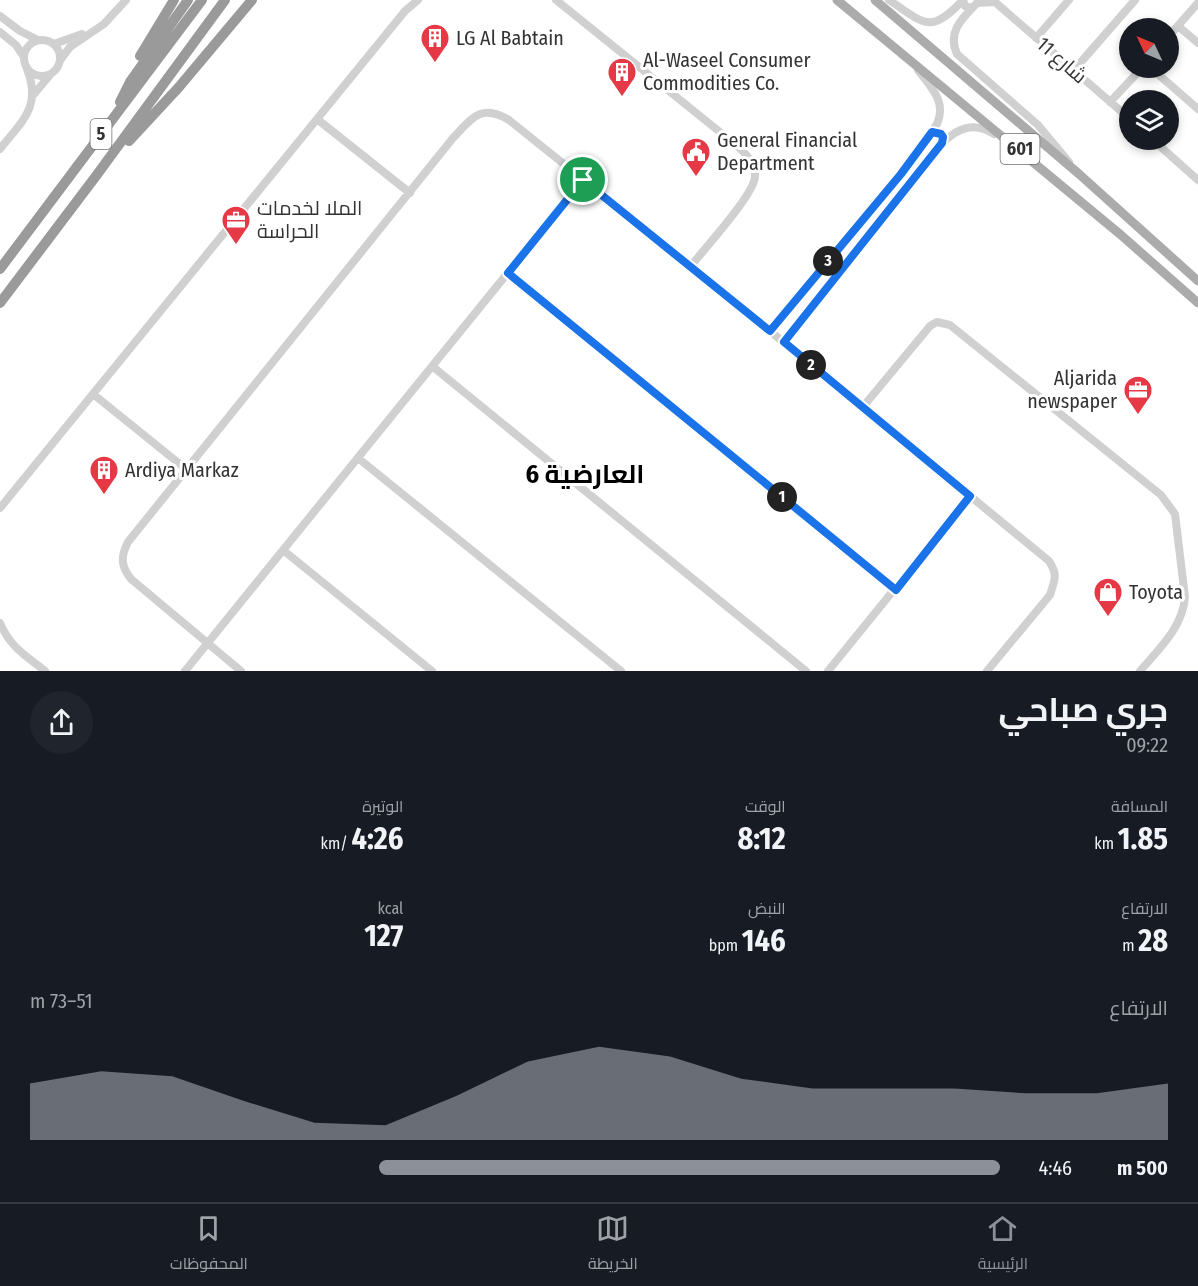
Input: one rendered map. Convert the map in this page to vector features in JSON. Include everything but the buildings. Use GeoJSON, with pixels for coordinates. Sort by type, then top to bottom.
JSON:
{"type":"FeatureCollection","features":[{"type":"Feature","properties":{"kind":"highway"},"geometry":{"type":"LineString","coordinates":[[117,112],[134,68],[174,0]]}},
{"type":"Feature","properties":{"kind":"highway"},"geometry":{"type":"LineString","coordinates":[[130,82],[188,0]]}},
{"type":"Feature","properties":{"kind":"highway","name":"5"},"geometry":{"type":"LineString","coordinates":[[0,269],[202,0]]}},
{"type":"Feature","properties":{"kind":"highway","name":"5"},"geometry":{"type":"LineString","coordinates":[[0,303],[225,0]]}},
{"type":"Feature","properties":{"kind":"highway"},"geometry":{"type":"LineString","coordinates":[[96,176],[179,87],[252,0]]}},
{"type":"Feature","properties":{"kind":"main road","name":"601"},"geometry":{"type":"LineString","coordinates":[[837,0],[1121,235],[1198,303]]}},
{"type":"Feature","properties":{"kind":"main road","name":"601"},"geometry":{"type":"LineString","coordinates":[[875,0],[1079,174],[1198,283]]}},
{"type":"Feature","properties":{"kind":"main road"},"geometry":{"type":"LineString","coordinates":[[1184,289],[1183,282],[1186,279],[1198,283]]}},
{"type":"Feature","properties":{"kind":"street"},"geometry":{"type":"LineString","coordinates":[[54,44],[90,30],[103,20],[121,0]]}},
{"type":"Feature","properties":{"kind":"street"},"geometry":{"type":"LineString","coordinates":[[0,149],[24,119],[34,94],[57,68],[70,47],[104,24],[126,0]]}},
{"type":"Feature","properties":{"kind":"street"},"geometry":{"type":"LineString","coordinates":[[0,508],[405,11],[418,0]]}},
{"type":"Feature","properties":{"kind":"street"},"geometry":{"type":"LineString","coordinates":[[556,0],[736,145],[749,158],[755,169],[753,187],[691,266]]}},
{"type":"Feature","properties":{"kind":"street"},"geometry":{"type":"LineString","coordinates":[[889,0],[929,23],[946,18],[963,0],[965,6],[976,4]]}},
{"type":"Feature","properties":{"kind":"street"},"geometry":{"type":"LineString","coordinates":[[1006,0],[1004,8],[1007,12]]}},
{"type":"Feature","properties":{"kind":"street"},"geometry":{"type":"LineString","coordinates":[[1036,38],[1069,0]]}},
{"type":"Feature","properties":{"kind":"street"},"geometry":{"type":"LineString","coordinates":[[1074,70],[1136,0]]}},
{"type":"Feature","properties":{"kind":"street"},"geometry":{"type":"LineString","coordinates":[[1179,25],[1198,4],[1192,0]]}},
{"type":"Feature","properties":{"kind":"street","name":"شارع 11"},"geometry":{"type":"LineString","coordinates":[[976,4],[995,1],[1119,110]]}},
{"type":"Feature","properties":{"kind":"street"},"geometry":{"type":"LineString","coordinates":[[976,4],[957,25],[954,34],[954,48],[957,54],[1038,125],[1079,174]]}},
{"type":"Feature","properties":{"kind":"street"},"geometry":{"type":"LineString","coordinates":[[0,16],[20,31],[38,40],[54,44],[61,59]]}},
{"type":"Feature","properties":{"kind":"street"},"geometry":{"type":"LineString","coordinates":[[1179,27],[1198,44]]}},
{"type":"Feature","properties":{"kind":"street"},"geometry":{"type":"LineString","coordinates":[[0,32],[16,45],[24,57],[34,94]]}},
{"type":"Feature","properties":{"kind":"street"},"geometry":{"type":"LineString","coordinates":[[24,57],[28,46],[38,40]]}},
{"type":"Feature","properties":{"kind":"street"},"geometry":{"type":"LineString","coordinates":[[770,331],[901,174],[940,117],[937,95],[914,64]]}},
{"type":"Feature","properties":{"kind":"street"},"geometry":{"type":"LineString","coordinates":[[27,68],[30,72],[40,76],[50,75]]}},
{"type":"Feature","properties":{"kind":"street"},"geometry":{"type":"LineString","coordinates":[[1110,102],[1133,78]]}},
{"type":"Feature","properties":{"kind":"street"},"geometry":{"type":"LineString","coordinates":[[1162,78],[1198,109]]}},
{"type":"Feature","properties":{"kind":"street"},"geometry":{"type":"LineString","coordinates":[[241,671],[130,579],[123,570],[122,556],[129,542],[186,469],[453,138],[478,114],[488,111],[498,113],[509,120],[691,266],[1049,561],[1055,570],[1055,580],[1050,595],[991,670]]}},
{"type":"Feature","properties":{"kind":"street"},"geometry":{"type":"LineString","coordinates":[[317,119],[410,193]]}},
{"type":"Feature","properties":{"kind":"street"},"geometry":{"type":"LineString","coordinates":[[784,342],[942,143],[951,134],[965,127],[979,127],[991,132],[1121,235]]}},
{"type":"Feature","properties":{"kind":"street"},"geometry":{"type":"LineString","coordinates":[[929,135],[932,132],[941,134],[942,143]]}},
{"type":"Feature","properties":{"kind":"street"},"geometry":{"type":"LineString","coordinates":[[1164,150],[1198,180]]}},
{"type":"Feature","properties":{"kind":"street"},"geometry":{"type":"LineString","coordinates":[[185,671],[583,180]]}},
{"type":"Feature","properties":{"kind":"street"},"geometry":{"type":"LineString","coordinates":[[508,273],[896,590]]}},
{"type":"Feature","properties":{"kind":"street"},"geometry":{"type":"LineString","coordinates":[[862,408],[930,326],[937,322],[950,325],[1161,495],[1175,513],[1184,587],[1184,610],[1174,630],[1140,671]]}},
{"type":"Feature","properties":{"kind":"street"},"geometry":{"type":"LineString","coordinates":[[432,366],[806,671]]}},
{"type":"Feature","properties":{"kind":"street"},"geometry":{"type":"LineString","coordinates":[[93,394],[186,469]]}},
{"type":"Feature","properties":{"kind":"street"},"geometry":{"type":"LineString","coordinates":[[358,458],[621,671]]}},
{"type":"Feature","properties":{"kind":"street"},"geometry":{"type":"LineString","coordinates":[[828,671],[970,496]]}},
{"type":"Feature","properties":{"kind":"street"},"geometry":{"type":"LineString","coordinates":[[283,550],[432,671]]}},
{"type":"Feature","properties":{"kind":"street"},"geometry":{"type":"LineString","coordinates":[[0,623],[6,638],[45,671]]}},
{"type":"Feature","properties":{"kind":"place","name":"LG Al Babtain"},"geometry":{"type":"Point","coordinates":[435,64]}},
{"type":"Feature","properties":{"kind":"place","name":"Al-Waseel Consumer Commodities Co."},"geometry":{"type":"Point","coordinates":[622,98]}},
{"type":"Feature","properties":{"kind":"place","name":"General Financial Department"},"geometry":{"type":"Point","coordinates":[696,178]}},
{"type":"Feature","properties":{"kind":"place","name":"الملا لخدمات الحراسة"},"geometry":{"type":"Point","coordinates":[236,246]}},
{"type":"Feature","properties":{"kind":"place","name":"Aljarida newspaper"},"geometry":{"type":"Point","coordinates":[1138,416]}},
{"type":"Feature","properties":{"kind":"place","name":"Ardiya Markaz"},"geometry":{"type":"Point","coordinates":[104,496]}},
{"type":"Feature","properties":{"kind":"place","name":"Toyota"},"geometry":{"type":"Point","coordinates":[1108,618]}},
{"type":"Feature","properties":{"kind":"district","name":"العارضية 6"},"geometry":{"type":"Point","coordinates":[585,474]}},
{"type":"Feature","properties":{"kind":"route"},"geometry":{"type":"LineString","coordinates":[[932,132],[941,134],[942,143],[784,342],[970,496],[896,590],[508,273],[583,180],[770,331],[901,174],[929,135],[932,132]]}}]}
